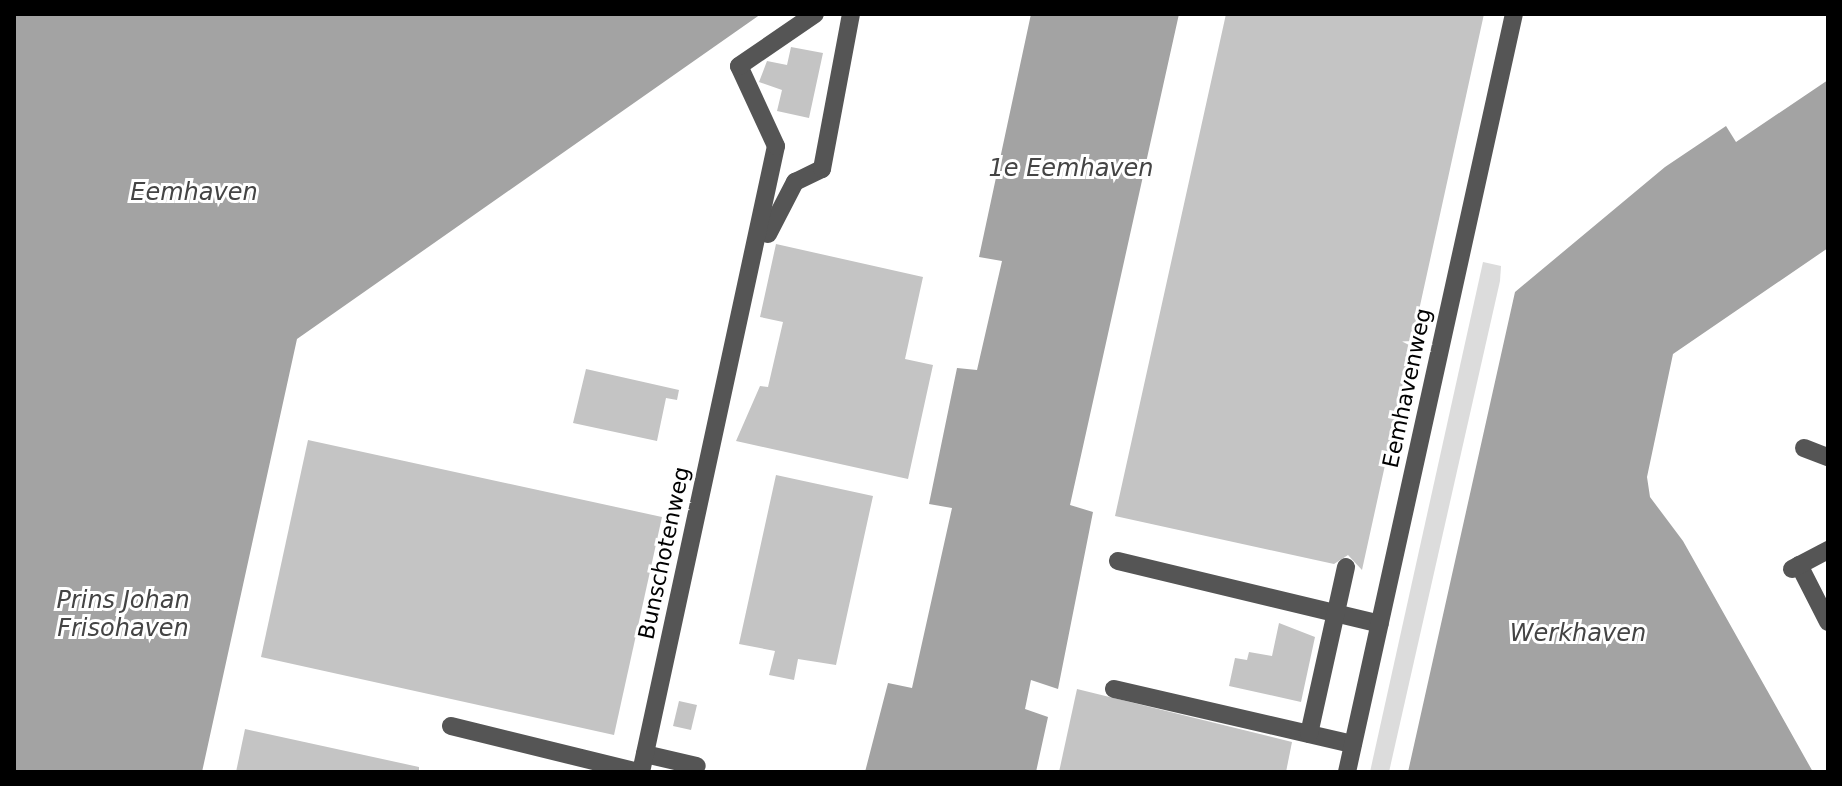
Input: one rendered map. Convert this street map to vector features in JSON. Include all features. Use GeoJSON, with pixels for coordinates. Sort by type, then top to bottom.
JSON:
{"type":"FeatureCollection","features":[{"type":"Feature","properties":{"kind":"street"},"geometry":{"type":"LineString","coordinates":[[735,345],[776,146],[739,66],[815,14]]}},
{"type":"Feature","properties":{"kind":"street"},"geometry":{"type":"LineString","coordinates":[[735,345],[745,337],[773,215],[795,182],[822,169],[851,14]]}},
{"type":"Feature","properties":{"kind":"street","name":"Eemhavenweg"},"geometry":{"type":"LineString","coordinates":[[1347,772],[1514,14]]}},
{"type":"Feature","properties":{"kind":"street","name":"Bunschotenweg"},"geometry":{"type":"LineString","coordinates":[[642,766],[735,345]]}},
{"type":"Feature","properties":{"kind":"street"},"geometry":{"type":"LineString","coordinates":[[1804,448],[1828,457]]}},
{"type":"Feature","properties":{"kind":"street"},"geometry":{"type":"LineString","coordinates":[[1828,550],[1796,567],[1828,622]]}},
{"type":"Feature","properties":{"kind":"street"},"geometry":{"type":"LineString","coordinates":[[1118,561],[1380,624]]}},
{"type":"Feature","properties":{"kind":"street"},"geometry":{"type":"LineString","coordinates":[[1309,734],[1346,567]]}},
{"type":"Feature","properties":{"kind":"street"},"geometry":{"type":"LineString","coordinates":[[1114,689],[1353,744]]}},
{"type":"Feature","properties":{"kind":"street"},"geometry":{"type":"LineString","coordinates":[[451,726],[642,766],[697,766]]}},
{"type":"Feature","properties":{"kind":"shaded area"},"geometry":{"type":"Polygon","coordinates":[[[1483,262],[1501,266],[1500,281],[1389,772],[1370,772],[1483,262]]]}},
{"type":"Feature","properties":{"kind":"water","name":"Eemhaven"},"geometry":{"type":"Polygon","coordinates":[[[14,14],[761,14],[297,339],[202,772],[14,772],[14,14]]]}},
{"type":"Feature","properties":{"kind":"water","name":"1e Eemhaven"},"geometry":{"type":"Polygon","coordinates":[[[1031,14],[1179,14],[1070,505],[1093,512],[1058,689],[1031,680],[1025,709],[1048,717],[1036,772],[865,772],[888,683],[912,688],[952,508],[929,504],[957,368],[977,370],[1002,261],[979,257],[1031,14]]]}},
{"type":"Feature","properties":{"kind":"water","name":"Werkhaven"},"geometry":{"type":"Polygon","coordinates":[[[1828,80],[1828,248],[1673,354],[1647,477],[1650,497],[1683,541],[1813,772],[1408,772],[1515,292],[1665,167],[1726,126],[1736,142],[1828,80]]]}},
{"type":"Feature","properties":{"kind":"building"},"geometry":{"type":"Polygon","coordinates":[[[1226,14],[1484,14],[1362,570],[1348,555],[1334,564],[1115,516],[1226,14]]]}},
{"type":"Feature","properties":{"kind":"building"},"geometry":{"type":"Polygon","coordinates":[[[791,47],[823,53],[809,118],[777,111],[782,90],[759,82],[767,61],[787,65],[791,47]]]}},
{"type":"Feature","properties":{"kind":"building"},"geometry":{"type":"Polygon","coordinates":[[[776,244],[923,277],[905,359],[933,365],[908,479],[736,441],[760,386],[768,387],[783,322],[760,317],[776,244]]]}},
{"type":"Feature","properties":{"kind":"building"},"geometry":{"type":"Polygon","coordinates":[[[586,369],[679,390],[677,400],[666,398],[657,441],[573,423],[586,369]]]}},
{"type":"Feature","properties":{"kind":"building"},"geometry":{"type":"Polygon","coordinates":[[[308,440],[662,517],[614,735],[261,657],[308,440]]]}},
{"type":"Feature","properties":{"kind":"building"},"geometry":{"type":"Polygon","coordinates":[[[776,475],[873,496],[836,665],[798,659],[794,680],[769,675],[775,651],[739,644],[776,475]]]}},
{"type":"Feature","properties":{"kind":"building"},"geometry":{"type":"Polygon","coordinates":[[[1279,623],[1315,637],[1301,702],[1229,686],[1235,658],[1247,660],[1249,652],[1272,656],[1279,623]]]}},
{"type":"Feature","properties":{"kind":"building"},"geometry":{"type":"Polygon","coordinates":[[[1077,689],[1292,742],[1286,772],[1059,772],[1077,689]]]}},
{"type":"Feature","properties":{"kind":"building"},"geometry":{"type":"Polygon","coordinates":[[[679,701],[697,705],[691,730],[673,726],[679,701]]]}},
{"type":"Feature","properties":{"kind":"building"},"geometry":{"type":"Polygon","coordinates":[[[245,729],[419,767],[419,772],[236,772],[245,729]]]}},
{"type":"Feature","properties":{"kind":"water label","name":"Prins Johan Frisohaven"},"geometry":{"type":"Point","coordinates":[123,615]}}]}
